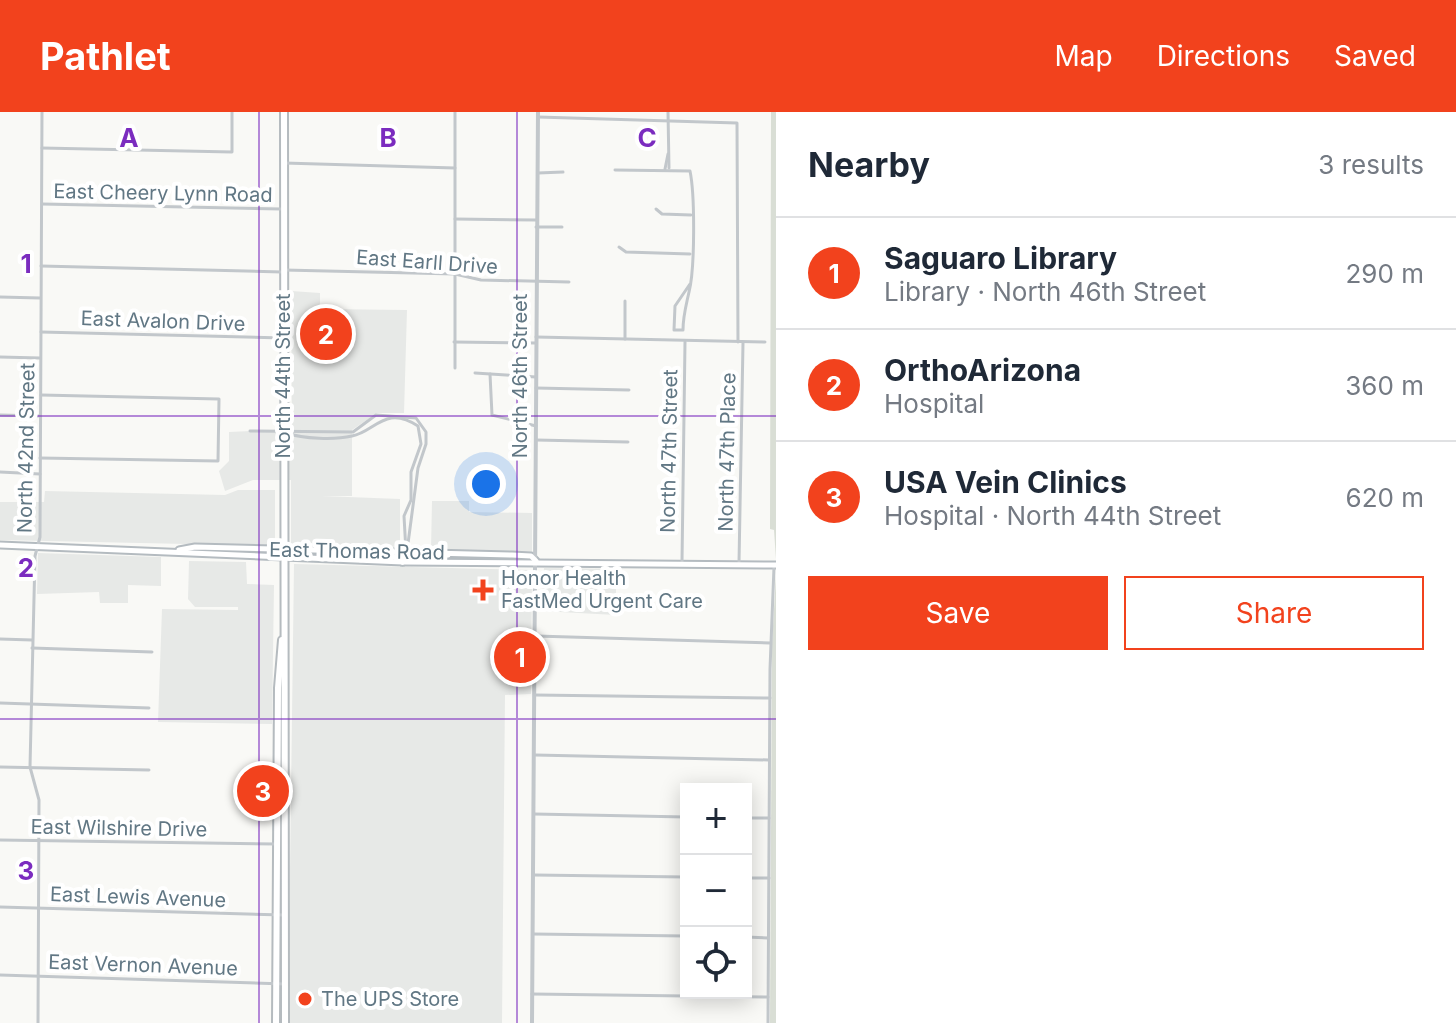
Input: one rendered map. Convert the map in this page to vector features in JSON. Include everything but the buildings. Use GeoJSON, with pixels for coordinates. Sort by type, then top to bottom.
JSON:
{"type":"FeatureCollection","features":[{"type":"Feature","properties":{"kind":"main road","name":"North 44th Street"},"geometry":{"type":"LineString","coordinates":[[276,1023],[278,657],[282,640],[283,558],[284,112]]}},
{"type":"Feature","properties":{"kind":"main road","name":"East Thomas Road"},"geometry":{"type":"LineString","coordinates":[[0,545],[177,551],[199,556],[532,564],[536,561]]}},
{"type":"Feature","properties":{"kind":"main road","name":"East Thomas Road"},"geometry":{"type":"LineString","coordinates":[[177,551],[195,547],[522,555],[536,561],[775,565]]}},
{"type":"Feature","properties":{"kind":"main road"},"geometry":{"type":"LineString","coordinates":[[350,551],[365,556],[395,557],[403,562],[410,557],[453,554]]}},
{"type":"Feature","properties":{"kind":"main road","name":"North 44th Street"},"geometry":{"type":"LineString","coordinates":[[282,640],[287,656],[285,1023]]}},
{"type":"Feature","properties":{"kind":"street","name":"North 42nd Street"},"geometry":{"type":"LineString","coordinates":[[38,1023],[38,790],[30,767],[30,703],[40,474],[42,112]]}},
{"type":"Feature","properties":{"kind":"street"},"geometry":{"type":"LineString","coordinates":[[42,148],[232,152],[232,112]]}},
{"type":"Feature","properties":{"kind":"street"},"geometry":{"type":"LineString","coordinates":[[455,112],[455,368]]}},
{"type":"Feature","properties":{"kind":"street"},"geometry":{"type":"LineString","coordinates":[[667,169],[668,112]]}},
{"type":"Feature","properties":{"kind":"street"},"geometry":{"type":"LineString","coordinates":[[538,115],[668,121]]}},
{"type":"Feature","properties":{"kind":"street","name":"North 46th Street"},"geometry":{"type":"LineString","coordinates":[[532,1023],[538,115]]}},
{"type":"Feature","properties":{"kind":"street","name":"North 47th Place"},"geometry":{"type":"LineString","coordinates":[[668,121],[737,123],[739,563]]}},
{"type":"Feature","properties":{"kind":"street"},"geometry":{"type":"LineString","coordinates":[[284,163],[455,168]]}},
{"type":"Feature","properties":{"kind":"street"},"geometry":{"type":"LineString","coordinates":[[615,170],[690,171],[690,284],[683,330],[674,330],[675,306],[690,284]]}},
{"type":"Feature","properties":{"kind":"street"},"geometry":{"type":"LineString","coordinates":[[538,173],[563,172]]}},
{"type":"Feature","properties":{"kind":"street","name":"East Cheery Lynn Road"},"geometry":{"type":"LineString","coordinates":[[42,204],[284,210]]}},
{"type":"Feature","properties":{"kind":"street"},"geometry":{"type":"LineString","coordinates":[[656,209],[662,214],[691,215]]}},
{"type":"Feature","properties":{"kind":"street"},"geometry":{"type":"LineString","coordinates":[[455,219],[536,220]]}},
{"type":"Feature","properties":{"kind":"street"},"geometry":{"type":"LineString","coordinates":[[536,227],[562,227]]}},
{"type":"Feature","properties":{"kind":"street"},"geometry":{"type":"LineString","coordinates":[[619,247],[626,252],[691,254]]}},
{"type":"Feature","properties":{"kind":"street","name":"East Earll Drive"},"geometry":{"type":"LineString","coordinates":[[41,266],[455,274],[481,280],[569,282]]}},
{"type":"Feature","properties":{"kind":"street"},"geometry":{"type":"LineString","coordinates":[[0,297],[41,298]]}},
{"type":"Feature","properties":{"kind":"street"},"geometry":{"type":"LineString","coordinates":[[625,301],[625,339]]}},
{"type":"Feature","properties":{"kind":"street","name":"East Avalon Drive"},"geometry":{"type":"LineString","coordinates":[[41,332],[284,338]]}},
{"type":"Feature","properties":{"kind":"street"},"geometry":{"type":"LineString","coordinates":[[536,337],[765,342]]}},
{"type":"Feature","properties":{"kind":"street","name":"North 47th Street"},"geometry":{"type":"LineString","coordinates":[[682,562],[685,340]]}},
{"type":"Feature","properties":{"kind":"street"},"geometry":{"type":"LineString","coordinates":[[454,342],[536,343]]}},
{"type":"Feature","properties":{"kind":"street"},"geometry":{"type":"LineString","coordinates":[[0,357],[41,358]]}},
{"type":"Feature","properties":{"kind":"street"},"geometry":{"type":"LineString","coordinates":[[475,373],[536,377]]}},
{"type":"Feature","properties":{"kind":"street"},"geometry":{"type":"LineString","coordinates":[[490,374],[492,415],[536,426]]}},
{"type":"Feature","properties":{"kind":"street"},"geometry":{"type":"LineString","coordinates":[[536,388],[629,390]]}},
{"type":"Feature","properties":{"kind":"street"},"geometry":{"type":"LineString","coordinates":[[40,458],[218,461],[219,399],[41,395]]}},
{"type":"Feature","properties":{"kind":"street"},"geometry":{"type":"LineString","coordinates":[[0,415],[41,416]]}},
{"type":"Feature","properties":{"kind":"street"},"geometry":{"type":"LineString","coordinates":[[250,431],[349,437],[385,418],[418,426],[421,444],[411,472],[411,500],[404,516],[406,553]]}},
{"type":"Feature","properties":{"kind":"street"},"geometry":{"type":"LineString","coordinates":[[536,440],[628,442]]}},
{"type":"Feature","properties":{"kind":"street"},"geometry":{"type":"LineString","coordinates":[[0,472],[40,474]]}},
{"type":"Feature","properties":{"kind":"street"},"geometry":{"type":"LineString","coordinates":[[768,1023],[770,643],[775,565]]}},
{"type":"Feature","properties":{"kind":"street"},"geometry":{"type":"LineString","coordinates":[[536,636],[770,643]]}},
{"type":"Feature","properties":{"kind":"street"},"geometry":{"type":"LineString","coordinates":[[0,639],[32,640]]}},
{"type":"Feature","properties":{"kind":"street"},"geometry":{"type":"LineString","coordinates":[[32,648],[152,652]]}},
{"type":"Feature","properties":{"kind":"street"},"geometry":{"type":"LineString","coordinates":[[535,695],[770,698]]}},
{"type":"Feature","properties":{"kind":"street"},"geometry":{"type":"LineString","coordinates":[[0,703],[149,708]]}},
{"type":"Feature","properties":{"kind":"street"},"geometry":{"type":"LineString","coordinates":[[535,755],[769,760]]}},
{"type":"Feature","properties":{"kind":"street"},"geometry":{"type":"LineString","coordinates":[[0,767],[149,770]]}},
{"type":"Feature","properties":{"kind":"street"},"geometry":{"type":"LineString","coordinates":[[277,803],[286,803]]}},
{"type":"Feature","properties":{"kind":"street"},"geometry":{"type":"LineString","coordinates":[[534,814],[680,817]]}},
{"type":"Feature","properties":{"kind":"street"},"geometry":{"type":"LineString","coordinates":[[752,818],[769,818]]}},
{"type":"Feature","properties":{"kind":"street","name":"East Wilshire Drive"},"geometry":{"type":"LineString","coordinates":[[0,840],[285,844]]}},
{"type":"Feature","properties":{"kind":"street"},"geometry":{"type":"LineString","coordinates":[[534,875],[680,877]]}},
{"type":"Feature","properties":{"kind":"street"},"geometry":{"type":"LineString","coordinates":[[752,878],[769,878]]}},
{"type":"Feature","properties":{"kind":"street","name":"East Lewis Avenue"},"geometry":{"type":"LineString","coordinates":[[0,907],[285,915]]}},
{"type":"Feature","properties":{"kind":"street"},"geometry":{"type":"LineString","coordinates":[[533,934],[680,936]]}},
{"type":"Feature","properties":{"kind":"street"},"geometry":{"type":"LineString","coordinates":[[752,937],[768,938]]}},
{"type":"Feature","properties":{"kind":"street","name":"East Vernon Avenue"},"geometry":{"type":"LineString","coordinates":[[0,975],[285,984]]}},
{"type":"Feature","properties":{"kind":"street"},"geometry":{"type":"LineString","coordinates":[[532,994],[768,997]]}},
{"type":"Feature","properties":{"kind":"shaded area"},"geometry":{"type":"Polygon","coordinates":[[[771,112],[776,112],[776,559],[774,530],[770,529],[771,112]]]}},
{"type":"Feature","properties":{"kind":"shaded area"},"geometry":{"type":"Polygon","coordinates":[[[291,291],[320,293],[320,309],[407,310],[404,413],[377,413],[352,430],[352,496],[322,496],[400,499],[400,550],[291,546],[291,480],[253,480],[225,491],[219,471],[229,461],[229,432],[292,429],[291,291]]]}},
{"type":"Feature","properties":{"kind":"shaded area"},"geometry":{"type":"Polygon","coordinates":[[[238,490],[275,490],[275,546],[0,540],[0,502],[44,502],[45,491],[225,495],[238,490]]]}},
{"type":"Feature","properties":{"kind":"shaded area"},"geometry":{"type":"Polygon","coordinates":[[[432,501],[469,501],[469,512],[532,513],[532,552],[431,550],[432,501]]]}},
{"type":"Feature","properties":{"kind":"shaded area"},"geometry":{"type":"Polygon","coordinates":[[[38,553],[161,557],[161,586],[128,585],[128,603],[100,603],[99,592],[37,594],[38,553]]]}},
{"type":"Feature","properties":{"kind":"shaded area"},"geometry":{"type":"Polygon","coordinates":[[[189,561],[246,562],[247,584],[274,585],[272,724],[158,722],[162,609],[238,610],[238,607],[195,607],[188,599],[189,561]]]}},
{"type":"Feature","properties":{"kind":"shaded area"},"geometry":{"type":"Polygon","coordinates":[[[294,564],[532,570],[531,694],[505,695],[502,1023],[288,1023],[294,564]]]}},
{"type":"Feature","properties":{"kind":"shaded area"},"geometry":{"type":"Polygon","coordinates":[[[544,568],[616,569],[616,615],[541,611],[544,568]]]}},
{"type":"Feature","properties":{"kind":"shaded area"},"geometry":{"type":"Polygon","coordinates":[[[776,576],[776,1023],[770,1023],[772,643],[776,576]]]}},
{"type":"Feature","properties":{"kind":"place","name":"OrthoArizona"},"geometry":{"type":"Point","coordinates":[326,334]}},
{"type":"Feature","properties":{"kind":"place","name":"Honor Health FastMed Urgent Care"},"geometry":{"type":"Point","coordinates":[483,590]}},
{"type":"Feature","properties":{"kind":"place","name":"Saguaro Library"},"geometry":{"type":"Point","coordinates":[520,657]}},
{"type":"Feature","properties":{"kind":"place","name":"USA Vein Clinics"},"geometry":{"type":"Point","coordinates":[263,791]}},
{"type":"Feature","properties":{"kind":"place","name":"The UPS Store"},"geometry":{"type":"Point","coordinates":[305,999]}}]}
